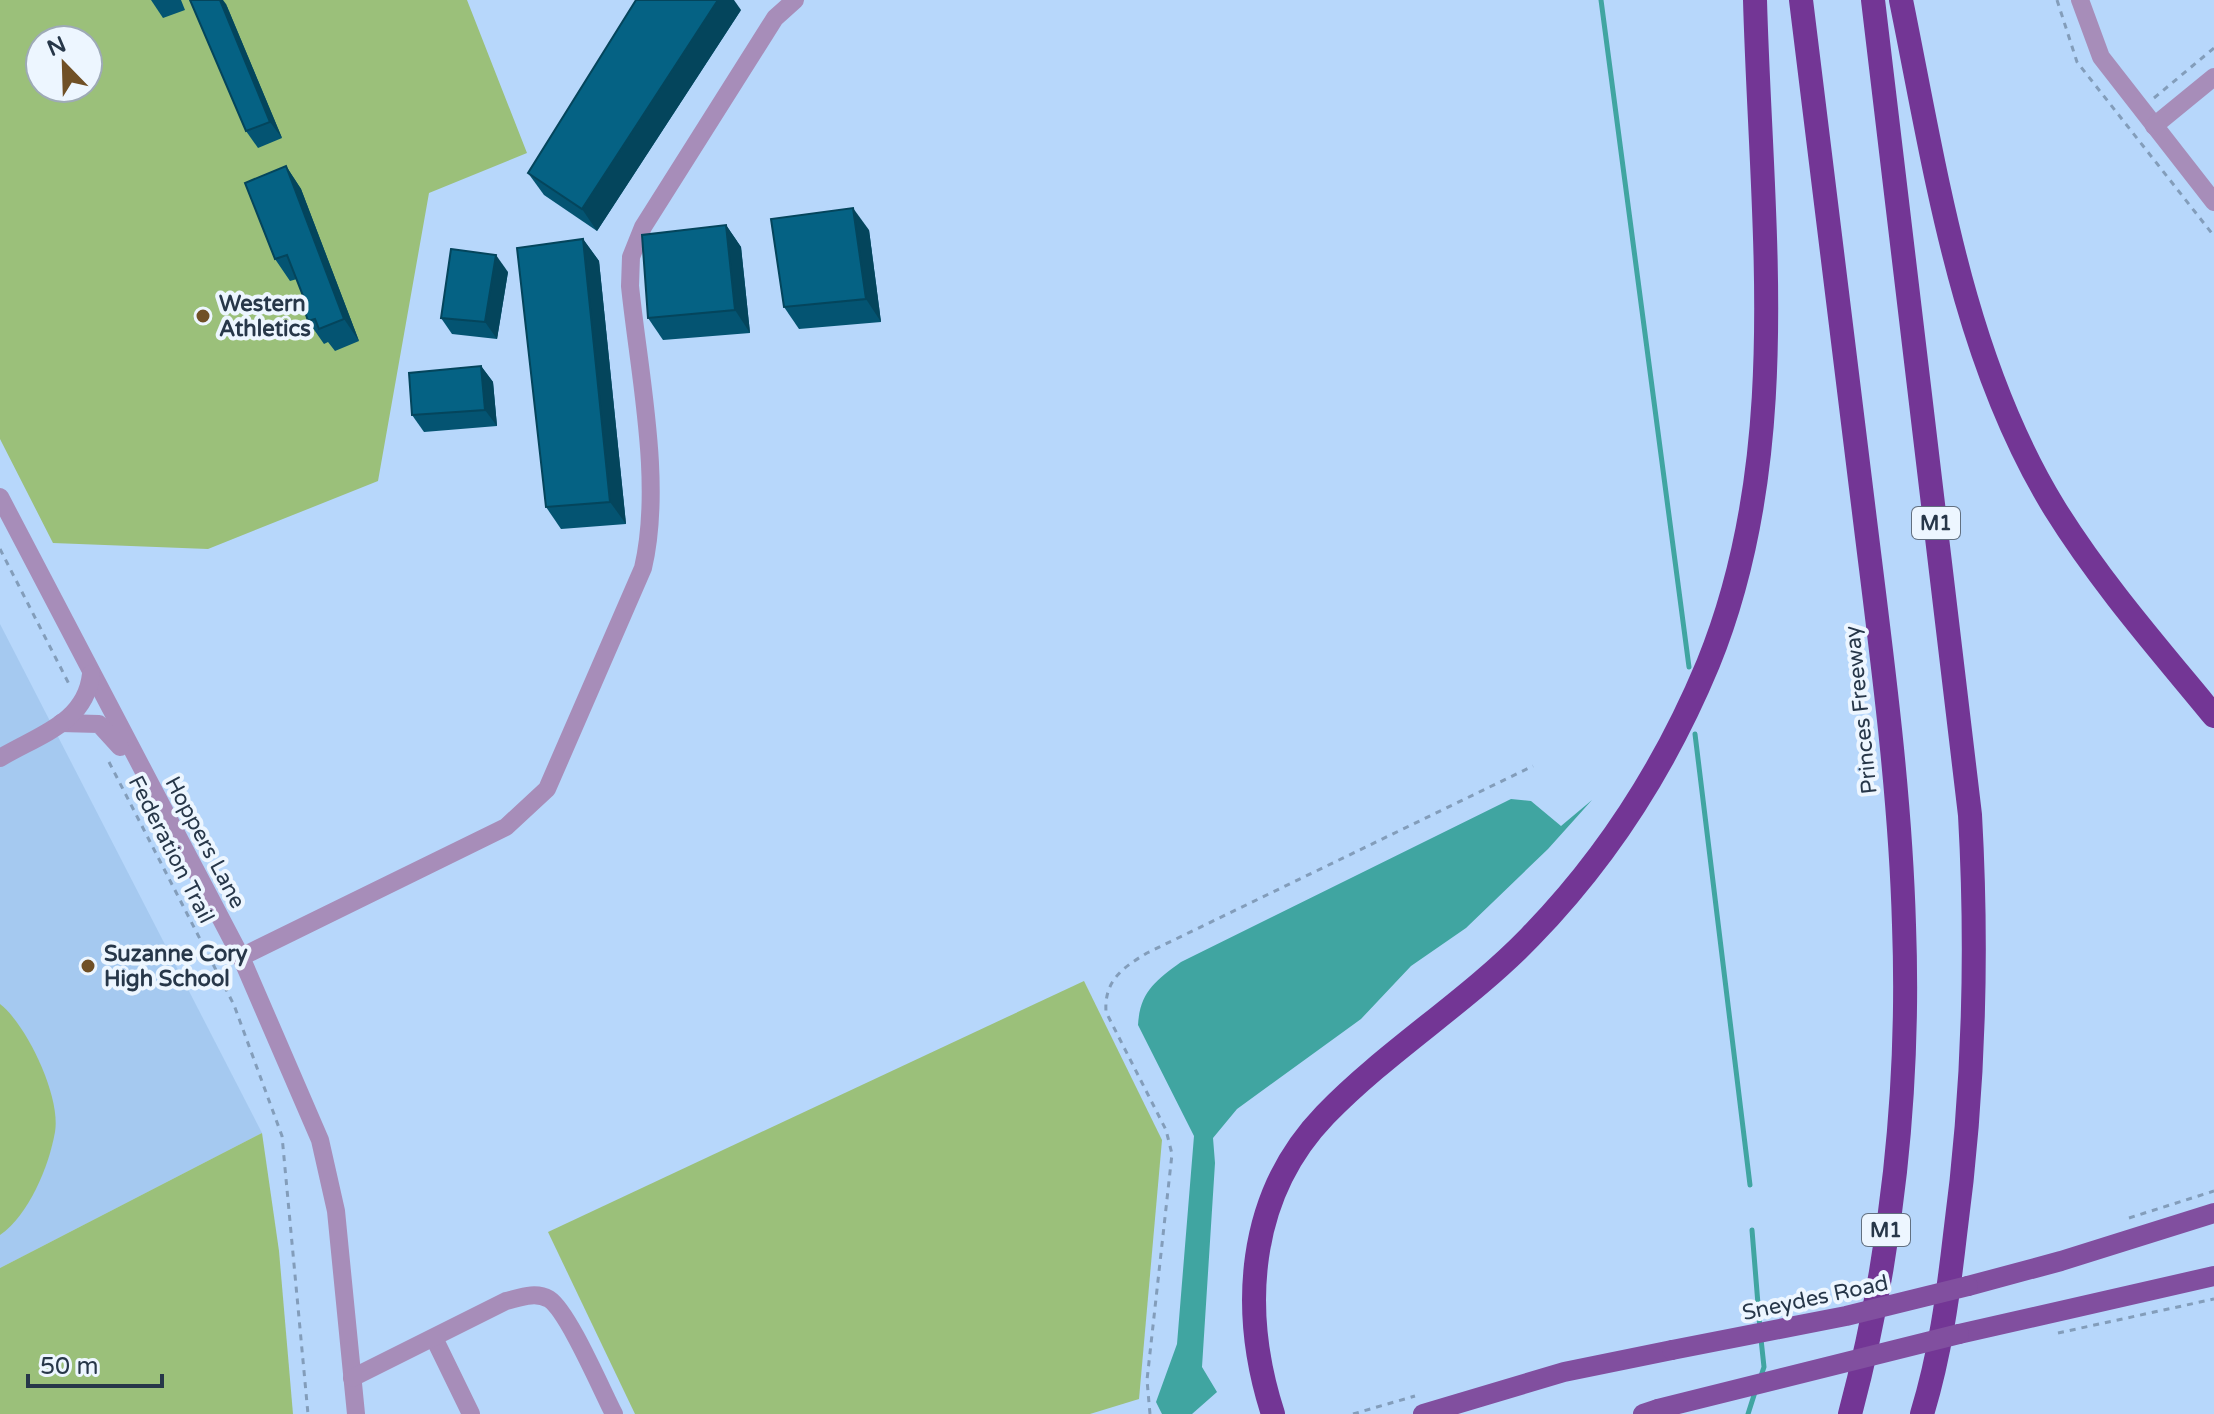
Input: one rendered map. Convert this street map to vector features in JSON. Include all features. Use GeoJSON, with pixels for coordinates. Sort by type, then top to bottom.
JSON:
{"type":"FeatureCollection","features":[{"type":"Feature","properties":{"kind":"highway"},"geometry":{"type":"LineString","coordinates":[[1267,1409],[1256,1352],[1251,1291],[1256,1243],[1294,1156],[1323,1117],[1530,938],[1584,873],[1651,784],[1688,709],[1729,604],[1756,497],[1767,375],[1755,0]]}},
{"type":"Feature","properties":{"kind":"highway","name":"Princes Freeway"},"geometry":{"type":"LineString","coordinates":[[1801,0],[1874,598],[1900,838],[1905,927],[1904,1043],[1892,1190],[1872,1332],[1850,1414]]}},
{"type":"Feature","properties":{"kind":"highway","name":"M1"},"geometry":{"type":"LineString","coordinates":[[1873,0],[1964,768],[1976,932],[1973,1048],[1962,1182],[1940,1353],[1922,1414]]}},
{"type":"Feature","properties":{"kind":"highway"},"geometry":{"type":"LineString","coordinates":[[1901,0],[1970,312],[2005,410],[2054,508],[2115,596],[2214,716]]}},
{"type":"Feature","properties":{"kind":"main road","name":"Sneydes Road"},"geometry":{"type":"LineString","coordinates":[[1423,1414],[1564,1372],[1846,1316],[1968,1286],[2214,1213]]}},
{"type":"Feature","properties":{"kind":"main road"},"geometry":{"type":"LineString","coordinates":[[1651,1412],[1959,1334],[2214,1276]]}},
{"type":"Feature","properties":{"kind":"street"},"geometry":{"type":"LineString","coordinates":[[241,957],[506,827],[547,789],[643,568],[652,530],[652,493],[630,286],[631,257],[643,227],[773,9],[795,0]]}},
{"type":"Feature","properties":{"kind":"street"},"geometry":{"type":"LineString","coordinates":[[2080,0],[2101,57],[2148,102],[2154,126],[2214,202]]}},
{"type":"Feature","properties":{"kind":"street"},"geometry":{"type":"LineString","coordinates":[[2154,126],[2214,77]]}},
{"type":"Feature","properties":{"kind":"street","name":"Hoppers Lane"},"geometry":{"type":"LineString","coordinates":[[0,497],[144,778],[241,957],[320,1140],[336,1211],[356,1414]]}},
{"type":"Feature","properties":{"kind":"street"},"geometry":{"type":"LineString","coordinates":[[85,714],[91,674]]}},
{"type":"Feature","properties":{"kind":"street"},"geometry":{"type":"LineString","coordinates":[[0,758],[61,723],[85,714]]}},
{"type":"Feature","properties":{"kind":"street"},"geometry":{"type":"LineString","coordinates":[[85,714],[105,730],[144,778]]}},
{"type":"Feature","properties":{"kind":"street"},"geometry":{"type":"LineString","coordinates":[[352,1378],[506,1301],[530,1295],[549,1299],[563,1315],[614,1414]]}},
{"type":"Feature","properties":{"kind":"street"},"geometry":{"type":"LineString","coordinates":[[434,1338],[471,1414]]}},
{"type":"Feature","properties":{"kind":"path"},"geometry":{"type":"LineString","coordinates":[[2123,122],[2214,48]]}},
{"type":"Feature","properties":{"kind":"path"},"geometry":{"type":"LineString","coordinates":[[2147,86],[2148,102]]}},
{"type":"Feature","properties":{"kind":"path","name":"Federation Trail"},"geometry":{"type":"LineString","coordinates":[[0,549],[234,1005],[282,1136],[308,1414]]}},
{"type":"Feature","properties":{"kind":"path"},"geometry":{"type":"LineString","coordinates":[[1150,1414],[1147,1380],[1172,1154],[1166,1130],[1106,1012],[1105,998],[1110,984],[1120,969],[1147,953],[1533,766]]}},
{"type":"Feature","properties":{"kind":"shaded area","name":"Western Athletics"},"geometry":{"type":"Polygon","coordinates":[[[0,0],[467,0],[527,153],[429,193],[378,481],[208,549],[53,543],[0,439],[0,0]]]}},
{"type":"Feature","properties":{"kind":"shaded area","name":"Suzanne Cory High School"},"geometry":{"type":"Polygon","coordinates":[[[0,624],[262,1133],[0,1268],[0,624]]]}},
{"type":"Feature","properties":{"kind":"shaded area"},"geometry":{"type":"Polygon","coordinates":[[[1511,799],[1531,801],[1561,826],[1592,800],[1548,849],[1466,928],[1411,966],[1361,1019],[1237,1109],[1213,1138],[1215,1163],[1202,1367],[1217,1392],[1192,1414],[1162,1414],[1156,1402],[1177,1344],[1194,1136],[1138,1025],[1142,1004],[1150,988],[1181,962],[1511,799]]]}},
{"type":"Feature","properties":{"kind":"shaded area"},"geometry":{"type":"Polygon","coordinates":[[[1084,981],[1162,1140],[1139,1399],[1090,1414],[635,1414],[548,1232],[1084,981]]]}},
{"type":"Feature","properties":{"kind":"shaded area"},"geometry":{"type":"Polygon","coordinates":[[[0,1004],[21,1028],[40,1063],[53,1100],[55,1132],[43,1174],[29,1203],[0,1235],[0,1004]]]}},
{"type":"Feature","properties":{"kind":"shaded area"},"geometry":{"type":"Polygon","coordinates":[[[262,1133],[279,1251],[293,1414],[0,1414],[0,1268],[262,1133]]]}},
{"type":"Feature","properties":{"kind":"building"},"geometry":{"type":"Polygon","coordinates":[[[190,0],[220,0],[270,122],[246,131],[190,0]]]}},
{"type":"Feature","properties":{"kind":"building"},"geometry":{"type":"Polygon","coordinates":[[[636,0],[718,0],[582,209],[528,173],[636,0]]]}},
{"type":"Feature","properties":{"kind":"building"},"geometry":{"type":"Polygon","coordinates":[[[286,166],[344,319],[319,329],[315,319],[308,321],[302,302],[305,301],[287,255],[275,259],[245,183],[286,166]]]}},
{"type":"Feature","properties":{"kind":"building"},"geometry":{"type":"Polygon","coordinates":[[[853,208],[866,299],[784,307],[771,219],[853,208]]]}},
{"type":"Feature","properties":{"kind":"building"},"geometry":{"type":"Polygon","coordinates":[[[726,225],[735,310],[648,318],[642,235],[726,225]]]}},
{"type":"Feature","properties":{"kind":"building"},"geometry":{"type":"Polygon","coordinates":[[[583,239],[610,502],[546,507],[517,248],[583,239]]]}},
{"type":"Feature","properties":{"kind":"building"},"geometry":{"type":"Polygon","coordinates":[[[451,249],[496,255],[485,322],[441,318],[451,249]]]}},
{"type":"Feature","properties":{"kind":"building"},"geometry":{"type":"Polygon","coordinates":[[[481,366],[485,410],[412,415],[409,373],[481,366]]]}},
{"type":"Feature","properties":{"kind":"waterway"},"geometry":{"type":"LineString","coordinates":[[1601,0],[1689,667]]}},
{"type":"Feature","properties":{"kind":"waterway"},"geometry":{"type":"LineString","coordinates":[[1695,734],[1750,1185]]}},
{"type":"Feature","properties":{"kind":"waterway"},"geometry":{"type":"LineString","coordinates":[[1752,1230],[1760,1329]]}},
{"type":"Feature","properties":{"kind":"waterway"},"geometry":{"type":"LineString","coordinates":[[1761,1339],[1764,1367],[1761,1376]]}},
{"type":"Feature","properties":{"kind":"waterway"},"geometry":{"type":"LineString","coordinates":[[1748,1414],[1756,1389]]}},
{"type":"Feature","properties":{"kind":"place","name":"Western Athletics"},"geometry":{"type":"Point","coordinates":[203,316]}},
{"type":"Feature","properties":{"kind":"place","name":"Suzanne Cory High School"},"geometry":{"type":"Point","coordinates":[88,966]}}]}
